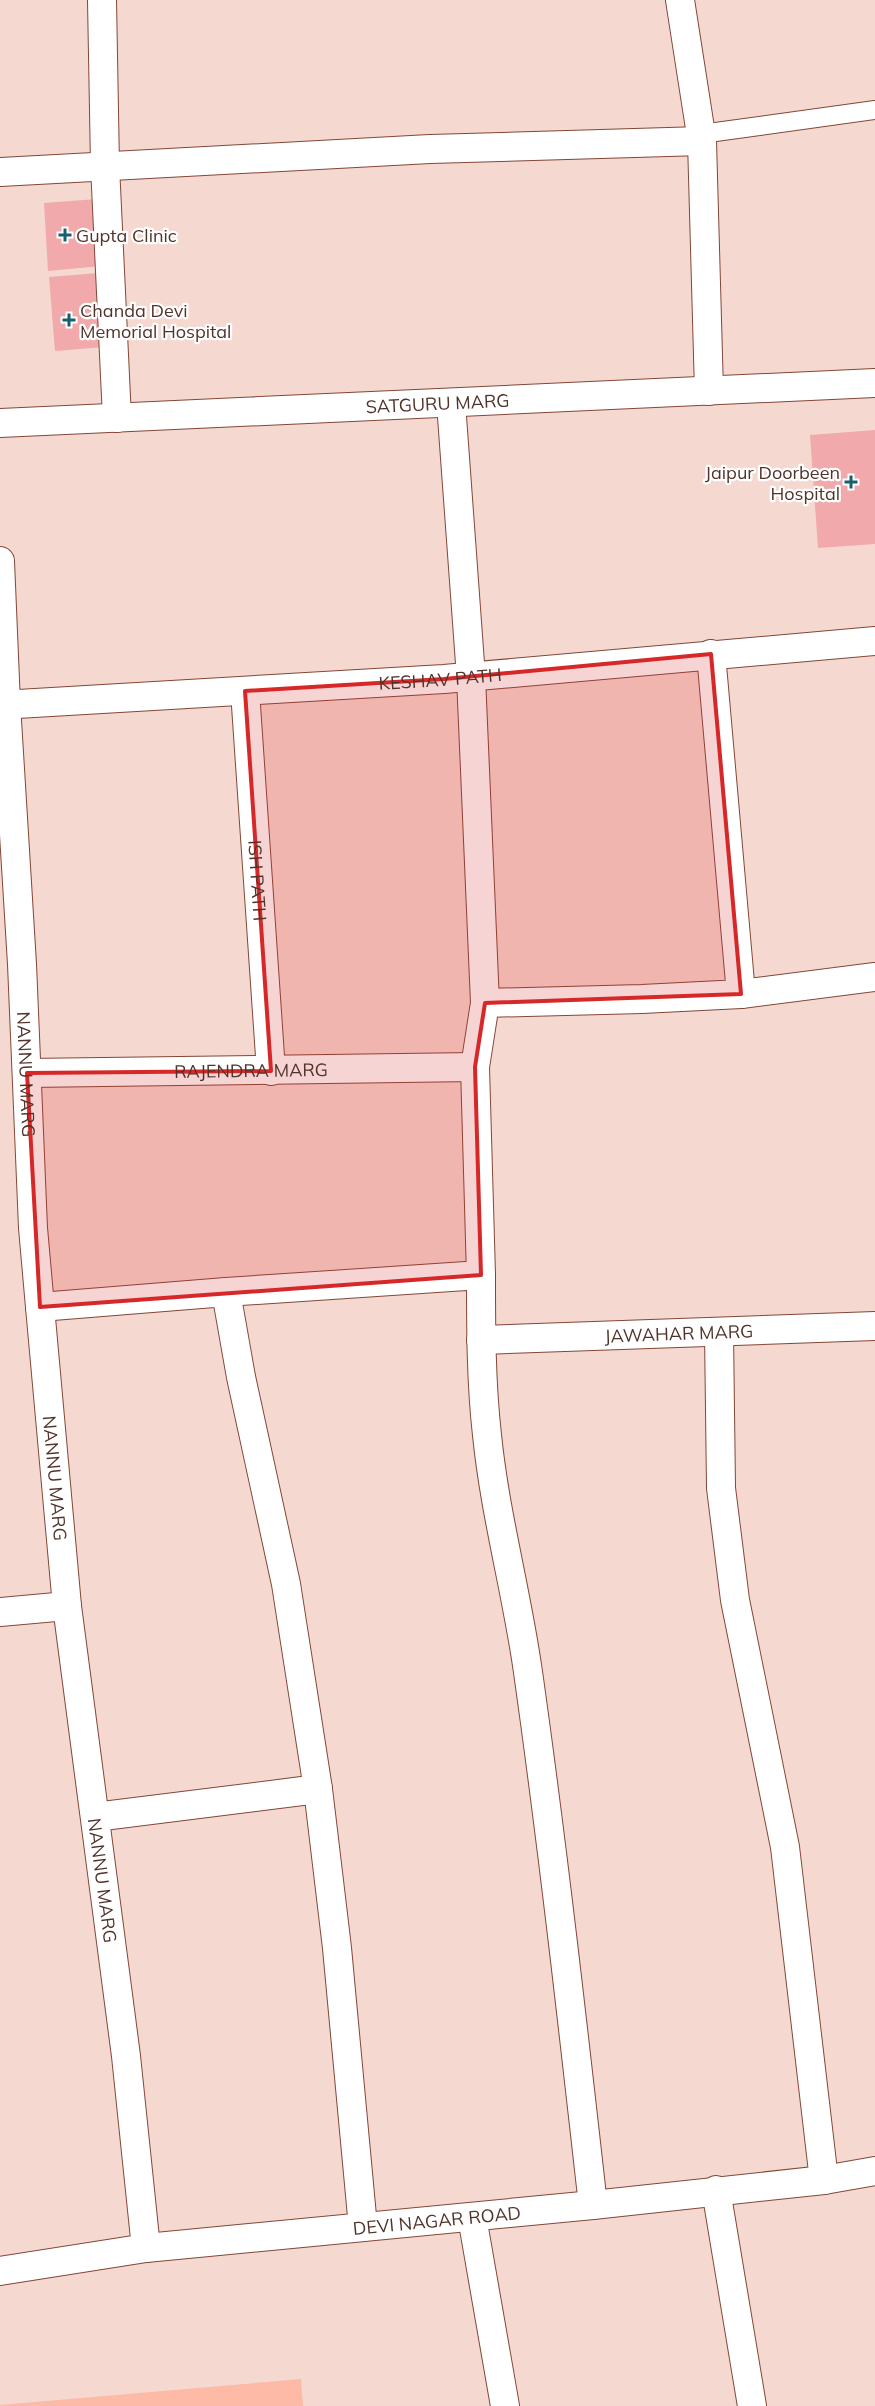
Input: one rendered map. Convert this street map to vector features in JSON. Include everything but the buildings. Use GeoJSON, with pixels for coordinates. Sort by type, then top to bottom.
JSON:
{"type":"FeatureCollection","features":[{"type":"Feature","properties":{"kind":"street"},"geometry":{"type":"LineString","coordinates":[[102,0],[105,166],[117,418]]}},
{"type":"Feature","properties":{"kind":"street"},"geometry":{"type":"LineString","coordinates":[[680,0],[702,138],[709,391]]}},
{"type":"Feature","properties":{"kind":"street"},"geometry":{"type":"LineString","coordinates":[[0,172],[702,138]]}},
{"type":"Feature","properties":{"kind":"street","name":"SATGURU MARG"},"geometry":{"type":"LineString","coordinates":[[0,424],[875,383]]}},
{"type":"Feature","properties":{"kind":"street"},"geometry":{"type":"LineString","coordinates":[[451,403],[471,677],[485,1003],[475,1067],[482,1275],[481,1340],[486,1435],[501,1533],[523,1641],[553,1848],[593,2205]]}},
{"type":"Feature","properties":{"kind":"street","name":"NANNU MARG"},"geometry":{"type":"LineString","coordinates":[[0,561],[3,704],[40,1307],[67,1606],[126,2056],[146,2248]]}},
{"type":"Feature","properties":{"kind":"street","name":"KESHAV PATH"},"geometry":{"type":"LineString","coordinates":[[3,704],[471,677],[711,654],[875,641]]}},
{"type":"Feature","properties":{"kind":"street"},"geometry":{"type":"LineString","coordinates":[[711,654],[741,994]]}},
{"type":"Feature","properties":{"kind":"street","name":"ISH PATH"},"geometry":{"type":"LineString","coordinates":[[245,691],[271,1071]]}},
{"type":"Feature","properties":{"kind":"street"},"geometry":{"type":"LineString","coordinates":[[485,1003],[642,1000],[741,994],[875,977]]}},
{"type":"Feature","properties":{"kind":"street","name":"RAJENDRA MARG"},"geometry":{"type":"LineString","coordinates":[[27,1073],[475,1067]]}},
{"type":"Feature","properties":{"kind":"street"},"geometry":{"type":"LineString","coordinates":[[40,1307],[226,1292],[482,1275]]}},
{"type":"Feature","properties":{"kind":"street"},"geometry":{"type":"LineString","coordinates":[[226,1292],[245,1396],[286,1584],[318,1789],[337,1948],[363,2227]]}},
{"type":"Feature","properties":{"kind":"street","name":"JAWAHAR MARG"},"geometry":{"type":"LineString","coordinates":[[481,1340],[875,1326]]}},
{"type":"Feature","properties":{"kind":"street"},"geometry":{"type":"LineString","coordinates":[[719,1332],[721,1488],[723,1506],[735,1600],[785,1847],[824,2180]]}},
{"type":"Feature","properties":{"kind":"street"},"geometry":{"type":"LineString","coordinates":[[0,1612],[67,1606]]}},
{"type":"Feature","properties":{"kind":"street"},"geometry":{"type":"LineString","coordinates":[[95,1817],[318,1789]]}},
{"type":"Feature","properties":{"kind":"street","name":"DEVI NAGAR ROAD"},"geometry":{"type":"LineString","coordinates":[[0,2271],[146,2248],[593,2205],[716,2190],[824,2180],[875,2171]]}},
{"type":"Feature","properties":{"kind":"street"},"geometry":{"type":"LineString","coordinates":[[716,2190],[752,2406]]}},
{"type":"Feature","properties":{"kind":"street"},"geometry":{"type":"LineString","coordinates":[[472,2217],[506,2406]]}},
{"type":"Feature","properties":{"kind":"lane"},"geometry":{"type":"LineString","coordinates":[[702,138],[875,110]]}},
{"type":"Feature","properties":{"kind":"highlighted area"},"geometry":{"type":"Polygon","coordinates":[[[711,654],[741,994],[485,1003],[475,1067],[481,1275],[40,1307],[27,1073],[271,1071],[245,691],[444,679],[711,654]]]}},
{"type":"Feature","properties":{"kind":"shaded area"},"geometry":{"type":"Polygon","coordinates":[[[301,2379],[303,2406],[0,2406],[0,2405],[301,2379]]]}},
{"type":"Feature","properties":{"kind":"place","name":"Gupta Clinic"},"geometry":{"type":"Point","coordinates":[65,235]}},
{"type":"Feature","properties":{"kind":"place","name":"Chanda Devi Memorial Hospital"},"geometry":{"type":"Point","coordinates":[69,320]}},
{"type":"Feature","properties":{"kind":"place","name":"Jaipur Doorbeen Hospital"},"geometry":{"type":"Point","coordinates":[851,482]}}]}
